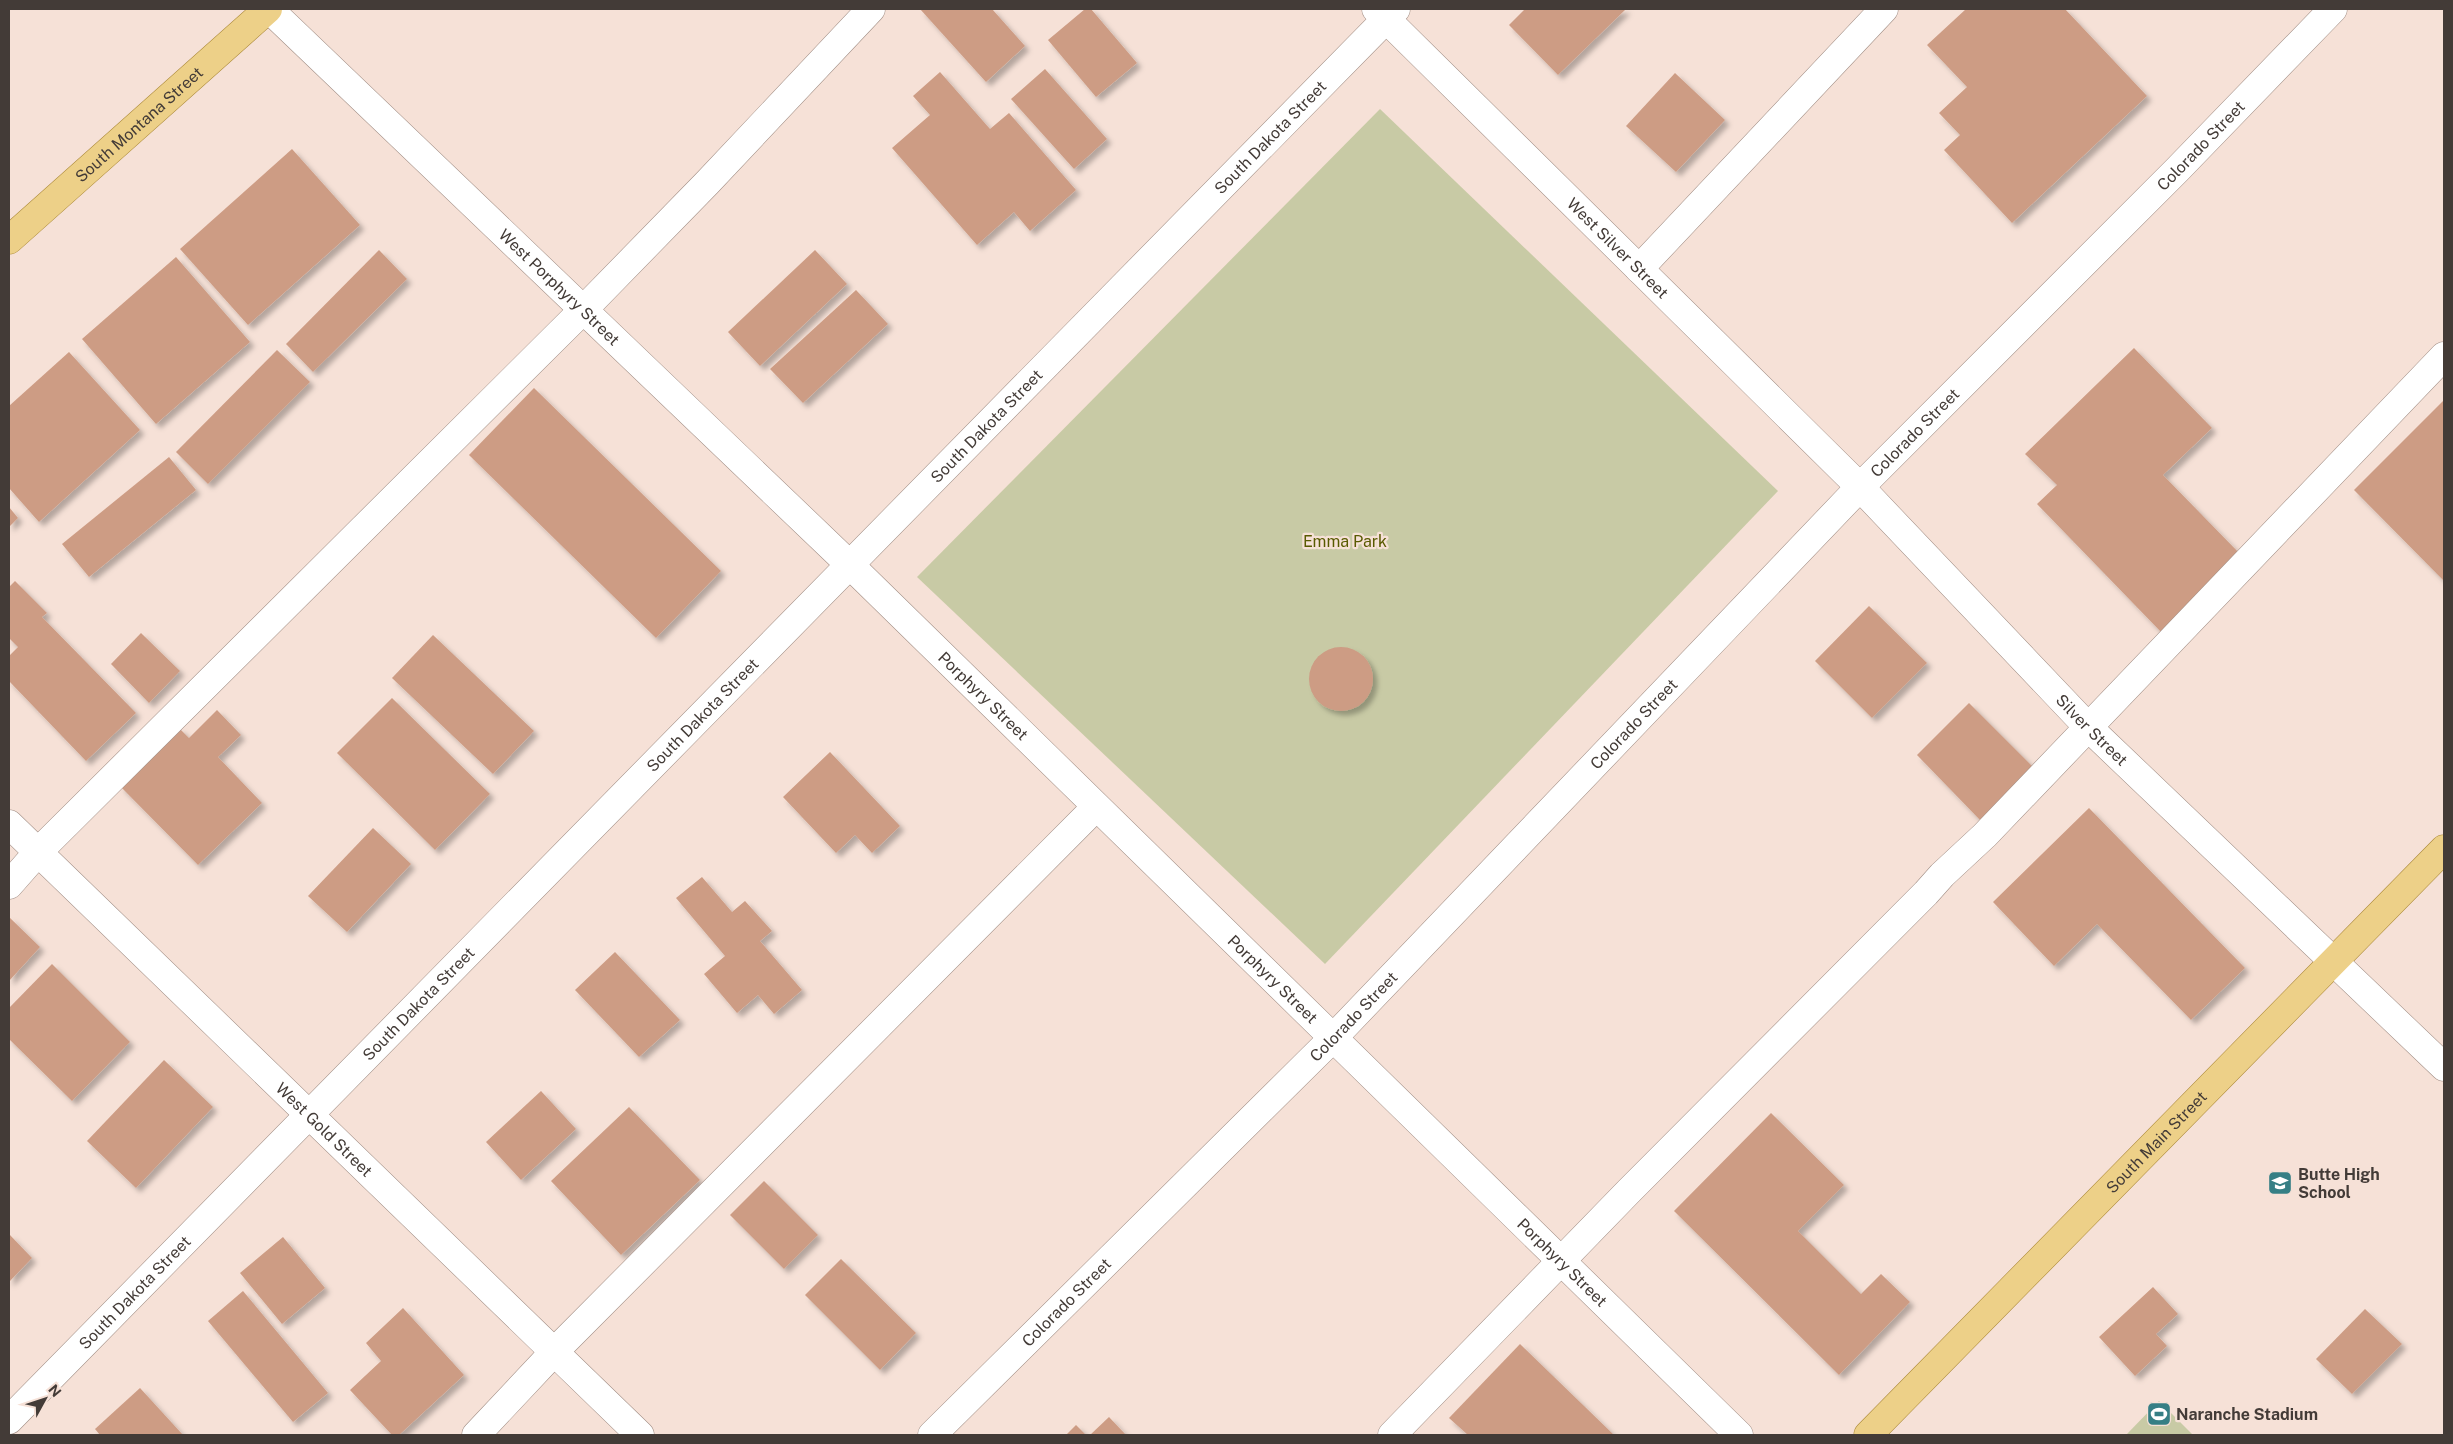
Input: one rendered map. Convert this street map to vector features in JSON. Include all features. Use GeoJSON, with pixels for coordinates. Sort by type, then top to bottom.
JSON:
{"type":"FeatureCollection","features":[{"type":"Feature","properties":{"kind":"main road","name":"South Montana Street"},"geometry":{"type":"LineString","coordinates":[[9,240],[268,9]]}},
{"type":"Feature","properties":{"kind":"main road","name":"South Main Street"},"geometry":{"type":"LineString","coordinates":[[1868,1435],[2444,849]]}},
{"type":"Feature","properties":{"kind":"street","name":"West Porphyry Street"},"geometry":{"type":"LineString","coordinates":[[268,9],[850,565]]}},
{"type":"Feature","properties":{"kind":"street"},"geometry":{"type":"LineString","coordinates":[[9,885],[38,852],[583,310],[707,183],[871,9]]}},
{"type":"Feature","properties":{"kind":"street"},"geometry":{"type":"LineString","coordinates":[[1639,269],[1884,9]]}},
{"type":"Feature","properties":{"kind":"street","name":"Colorado Street"},"geometry":{"type":"LineString","coordinates":[[932,1435],[1333,1038],[1860,487],[2177,170],[2333,9]]}},
{"type":"Feature","properties":{"kind":"street","name":"West Silver Street"},"geometry":{"type":"LineString","coordinates":[[1386,12],[1639,269],[1860,487]]}},
{"type":"Feature","properties":{"kind":"street","name":"South Dakota Street"},"geometry":{"type":"LineString","coordinates":[[9,1420],[850,565],[1386,12]]}},
{"type":"Feature","properties":{"kind":"street"},"geometry":{"type":"LineString","coordinates":[[1392,1435],[1630,1191],[1926,894],[1942,875],[1985,835],[2444,356]]}},
{"type":"Feature","properties":{"kind":"street","name":"Silver Street"},"geometry":{"type":"LineString","coordinates":[[1860,487],[2088,727],[2444,1067]]}},
{"type":"Feature","properties":{"kind":"street","name":"Porphyry Street"},"geometry":{"type":"LineString","coordinates":[[850,565],[1739,1435]]}},
{"type":"Feature","properties":{"kind":"street"},"geometry":{"type":"LineString","coordinates":[[476,1435],[554,1352],[1096,807]]}},
{"type":"Feature","properties":{"kind":"street","name":"West Gold Street"},"geometry":{"type":"LineString","coordinates":[[9,824],[640,1435]]}},
{"type":"Feature","properties":{"kind":"green space","name":"Emma Park"},"geometry":{"type":"Polygon","coordinates":[[[1380,109],[1778,491],[1325,964],[917,577],[1380,109]]]}},
{"type":"Feature","properties":{"kind":"green space","name":"Naranche Stadium"},"geometry":{"type":"Polygon","coordinates":[[[2159,1401],[2193,1435],[2126,1435],[2159,1401]]]}},
{"type":"Feature","properties":{"kind":"building"},"geometry":{"type":"Polygon","coordinates":[[[920,9],[992,9],[1025,46],[986,82],[920,9]]]}},
{"type":"Feature","properties":{"kind":"building"},"geometry":{"type":"Polygon","coordinates":[[[1085,9],[1091,9],[1137,63],[1096,97],[1048,40],[1085,9]]]}},
{"type":"Feature","properties":{"kind":"building"},"geometry":{"type":"Polygon","coordinates":[[[1525,9],[1626,9],[1558,75],[1509,25],[1525,9]]]}},
{"type":"Feature","properties":{"kind":"building"},"geometry":{"type":"Polygon","coordinates":[[[1966,9],[2065,9],[2147,96],[2012,223],[1944,150],[1960,135],[1939,113],[1967,87],[1927,45],[1966,9]]]}},
{"type":"Feature","properties":{"kind":"building"},"geometry":{"type":"Polygon","coordinates":[[[1045,69],[1107,139],[1074,169],[1011,99],[1045,69]]]}},
{"type":"Feature","properties":{"kind":"building"},"geometry":{"type":"Polygon","coordinates":[[[940,72],[990,129],[1009,113],[1076,190],[1030,231],[1014,212],[977,245],[892,148],[930,115],[913,96],[940,72]]]}},
{"type":"Feature","properties":{"kind":"building"},"geometry":{"type":"Polygon","coordinates":[[[1675,73],[1725,120],[1676,172],[1626,126],[1675,73]]]}},
{"type":"Feature","properties":{"kind":"building"},"geometry":{"type":"Polygon","coordinates":[[[292,149],[360,225],[248,325],[180,249],[292,149]]]}},
{"type":"Feature","properties":{"kind":"building"},"geometry":{"type":"Polygon","coordinates":[[[379,250],[407,279],[313,372],[286,344],[379,250]]]}},
{"type":"Feature","properties":{"kind":"building"},"geometry":{"type":"Polygon","coordinates":[[[815,250],[847,284],[760,366],[728,332],[815,250]]]}},
{"type":"Feature","properties":{"kind":"building"},"geometry":{"type":"Polygon","coordinates":[[[176,257],[250,342],[156,424],[82,339],[176,257]]]}},
{"type":"Feature","properties":{"kind":"building"},"geometry":{"type":"Polygon","coordinates":[[[856,290],[888,324],[803,403],[770,369],[856,290]]]}},
{"type":"Feature","properties":{"kind":"building"},"geometry":{"type":"Polygon","coordinates":[[[2134,348],[2212,428],[2163,475],[2242,556],[2163,634],[2037,504],[2057,485],[2025,454],[2134,348]]]}},
{"type":"Feature","properties":{"kind":"building"},"geometry":{"type":"Polygon","coordinates":[[[277,350],[310,382],[208,484],[176,452],[277,350]]]}},
{"type":"Feature","properties":{"kind":"building"},"geometry":{"type":"Polygon","coordinates":[[[69,352],[140,430],[39,522],[9,488],[9,406],[69,352]]]}},
{"type":"Feature","properties":{"kind":"building"},"geometry":{"type":"Polygon","coordinates":[[[534,388],[721,571],[656,638],[469,455],[534,388]]]}},
{"type":"Feature","properties":{"kind":"building"},"geometry":{"type":"Polygon","coordinates":[[[2444,400],[2444,581],[2354,490],[2444,400]]]}},
{"type":"Feature","properties":{"kind":"building"},"geometry":{"type":"Polygon","coordinates":[[[169,457],[196,490],[89,577],[62,544],[169,457]]]}},
{"type":"Feature","properties":{"kind":"building"},"geometry":{"type":"Polygon","coordinates":[[[9,507],[18,518],[9,527],[9,507]]]}},
{"type":"Feature","properties":{"kind":"building"},"geometry":{"type":"Polygon","coordinates":[[[15,581],[47,613],[42,617],[136,713],[86,761],[9,681],[9,656],[18,647],[9,638],[9,587],[15,581]]]}},
{"type":"Feature","properties":{"kind":"building"},"geometry":{"type":"Polygon","coordinates":[[[1869,606],[1927,663],[1872,718],[1815,661],[1869,606]]]}},
{"type":"Feature","properties":{"kind":"building"},"geometry":{"type":"Polygon","coordinates":[[[141,633],[180,671],[149,703],[111,664],[141,633]]]}},
{"type":"Feature","properties":{"kind":"building"},"geometry":{"type":"Polygon","coordinates":[[[433,635],[534,731],[493,774],[392,678],[433,635]]]}},
{"type":"Feature","properties":{"kind":"building"},"geometry":{"type":"Polygon","coordinates":[[[1341,647],[1353,649],[1364,656],[1371,667],[1373,679],[1371,691],[1364,702],[1353,709],[1341,711],[1329,709],[1318,702],[1311,691],[1309,679],[1311,667],[1318,656],[1329,649],[1341,647]]]}},
{"type":"Feature","properties":{"kind":"building"},"geometry":{"type":"Polygon","coordinates":[[[392,698],[490,794],[435,850],[337,753],[392,698]]]}},
{"type":"Feature","properties":{"kind":"building"},"geometry":{"type":"Polygon","coordinates":[[[1969,703],[2034,768],[1981,821],[1917,755],[1969,703]]]}},
{"type":"Feature","properties":{"kind":"building"},"geometry":{"type":"Polygon","coordinates":[[[217,710],[241,735],[218,757],[262,803],[198,865],[120,786],[179,728],[189,738],[217,710]]]}},
{"type":"Feature","properties":{"kind":"building"},"geometry":{"type":"Polygon","coordinates":[[[830,752],[900,826],[872,853],[855,835],[836,853],[783,797],[830,752]]]}},
{"type":"Feature","properties":{"kind":"building"},"geometry":{"type":"Polygon","coordinates":[[[2089,808],[2245,968],[2191,1020],[2097,924],[2054,966],[1993,902],[2089,808]]]}},
{"type":"Feature","properties":{"kind":"building"},"geometry":{"type":"Polygon","coordinates":[[[373,828],[411,864],[347,932],[308,896],[373,828]]]}},
{"type":"Feature","properties":{"kind":"building"},"geometry":{"type":"Polygon","coordinates":[[[702,877],[732,912],[745,901],[772,931],[760,941],[802,990],[774,1014],[758,995],[737,1013],[704,974],[725,956],[676,898],[702,877]]]}},
{"type":"Feature","properties":{"kind":"building"},"geometry":{"type":"Polygon","coordinates":[[[9,917],[40,947],[9,981],[9,917]]]}},
{"type":"Feature","properties":{"kind":"building"},"geometry":{"type":"Polygon","coordinates":[[[615,952],[680,1020],[639,1057],[575,990],[615,952]]]}},
{"type":"Feature","properties":{"kind":"building"},"geometry":{"type":"Polygon","coordinates":[[[52,964],[130,1042],[72,1101],[9,1039],[9,1008],[52,964]]]}},
{"type":"Feature","properties":{"kind":"building"},"geometry":{"type":"Polygon","coordinates":[[[164,1060],[213,1107],[136,1188],[87,1141],[164,1060]]]}},
{"type":"Feature","properties":{"kind":"building"},"geometry":{"type":"Polygon","coordinates":[[[541,1091],[576,1129],[521,1180],[486,1142],[541,1091]]]}},
{"type":"Feature","properties":{"kind":"building"},"geometry":{"type":"Polygon","coordinates":[[[629,1107],[700,1180],[621,1255],[551,1181],[629,1107]]]}},
{"type":"Feature","properties":{"kind":"building"},"geometry":{"type":"Polygon","coordinates":[[[1771,1113],[1844,1185],[1798,1231],[1861,1294],[1881,1274],[1910,1302],[1839,1375],[1674,1211],[1771,1113]]]}},
{"type":"Feature","properties":{"kind":"building"},"geometry":{"type":"Polygon","coordinates":[[[764,1181],[818,1235],[784,1269],[730,1215],[764,1181]]]}},
{"type":"Feature","properties":{"kind":"building"},"geometry":{"type":"Polygon","coordinates":[[[9,1234],[32,1258],[9,1282],[9,1234]]]}},
{"type":"Feature","properties":{"kind":"building"},"geometry":{"type":"Polygon","coordinates":[[[283,1237],[325,1288],[282,1324],[240,1273],[283,1237]]]}},
{"type":"Feature","properties":{"kind":"building"},"geometry":{"type":"Polygon","coordinates":[[[841,1259],[916,1333],[880,1370],[805,1295],[841,1259]]]}},
{"type":"Feature","properties":{"kind":"building"},"geometry":{"type":"Polygon","coordinates":[[[2153,1287],[2178,1314],[2156,1334],[2167,1346],[2135,1376],[2099,1337],[2153,1287]]]}},
{"type":"Feature","properties":{"kind":"building"},"geometry":{"type":"Polygon","coordinates":[[[243,1291],[328,1393],[293,1422],[208,1321],[243,1291]]]}},
{"type":"Feature","properties":{"kind":"building"},"geometry":{"type":"Polygon","coordinates":[[[403,1308],[464,1375],[399,1435],[392,1435],[350,1390],[381,1361],[366,1343],[403,1308]]]}},
{"type":"Feature","properties":{"kind":"building"},"geometry":{"type":"Polygon","coordinates":[[[2365,1309],[2402,1344],[2352,1394],[2316,1359],[2365,1309]]]}},
{"type":"Feature","properties":{"kind":"building"},"geometry":{"type":"Polygon","coordinates":[[[1520,1344],[1614,1435],[1468,1435],[1449,1418],[1520,1344]]]}},
{"type":"Feature","properties":{"kind":"building"},"geometry":{"type":"Polygon","coordinates":[[[140,1388],[183,1435],[100,1435],[95,1429],[140,1388]]]}},
{"type":"Feature","properties":{"kind":"building"},"geometry":{"type":"Polygon","coordinates":[[[1109,1417],[1126,1435],[1090,1435],[1109,1417]]]}},
{"type":"Feature","properties":{"kind":"building"},"geometry":{"type":"Polygon","coordinates":[[[1076,1425],[1086,1435],[1066,1435],[1076,1425]]]}},
{"type":"Feature","properties":{"kind":"place","name":"Butte High School"},"geometry":{"type":"Point","coordinates":[2280,1183]}},
{"type":"Feature","properties":{"kind":"place","name":"Naranche Stadium"},"geometry":{"type":"Point","coordinates":[2159,1414]}}]}
